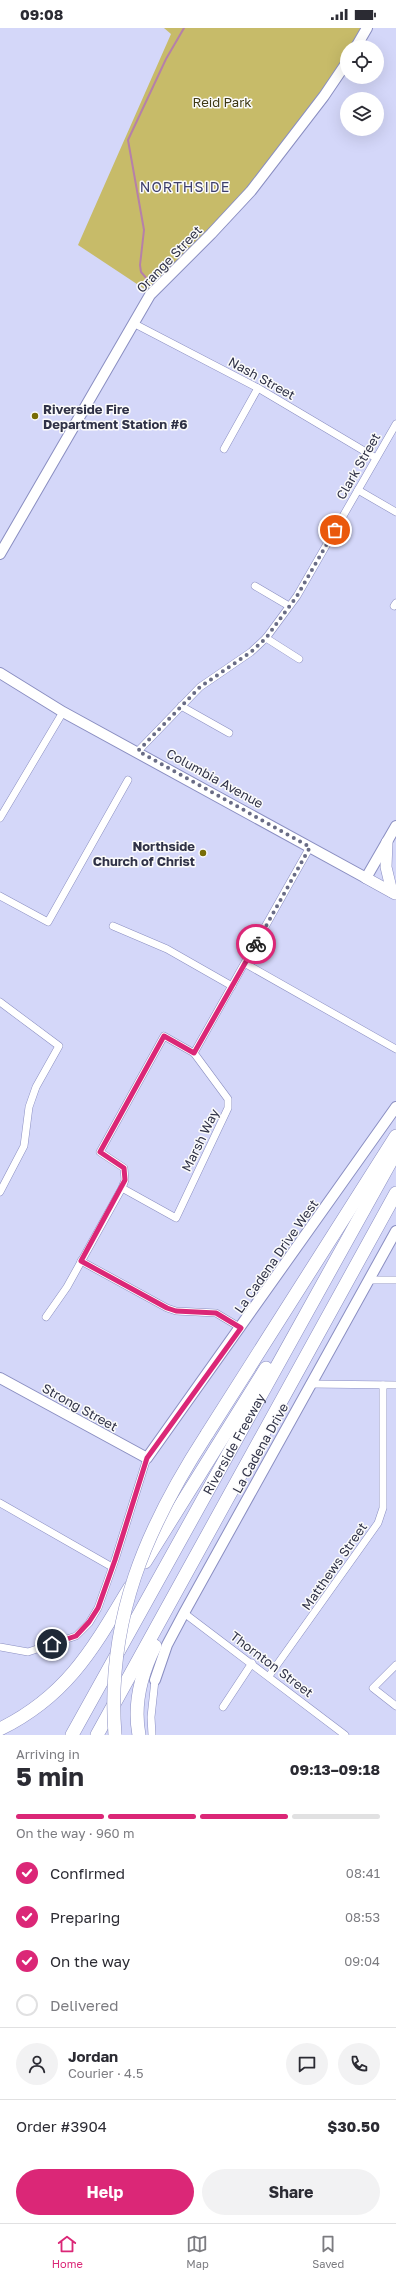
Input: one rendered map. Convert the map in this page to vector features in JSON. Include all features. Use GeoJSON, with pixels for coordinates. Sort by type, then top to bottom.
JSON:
{"type":"FeatureCollection","features":[{"type":"Feature","properties":{"kind":"highway"},"geometry":{"type":"LineString","coordinates":[[115,1735],[115,1674],[122,1624],[135,1571],[154,1525],[180,1476],[396,1136]]}},
{"type":"Feature","properties":{"kind":"highway","name":"Riverside Freeway"},"geometry":{"type":"LineString","coordinates":[[72,1735],[334,1260],[396,1152]]}},
{"type":"Feature","properties":{"kind":"highway","name":"Riverside Freeway"},"geometry":{"type":"LineString","coordinates":[[97,1735],[396,1193]]}},
{"type":"Feature","properties":{"kind":"highway"},"geometry":{"type":"LineString","coordinates":[[0,1729],[24,1717],[46,1702],[65,1684],[90,1650],[334,1260]]}},
{"type":"Feature","properties":{"kind":"highway"},"geometry":{"type":"LineString","coordinates":[[139,1735],[137,1716],[140,1684],[150,1655],[193,1562]]}},
{"type":"Feature","properties":{"kind":"main road"},"geometry":{"type":"LineString","coordinates":[[387,842],[386,867],[394,893]]}},
{"type":"Feature","properties":{"kind":"main road","name":"Columbia Avenue"},"geometry":{"type":"LineString","coordinates":[[366,878],[394,893]]}},
{"type":"Feature","properties":{"kind":"street"},"geometry":{"type":"LineString","coordinates":[[360,40],[366,28]]}},
{"type":"Feature","properties":{"kind":"street","name":"Orange Street"},"geometry":{"type":"LineString","coordinates":[[0,554],[150,295],[211,234],[251,191],[324,96],[340,72]]}},
{"type":"Feature","properties":{"kind":"street","name":"Nash Street"},"geometry":{"type":"LineString","coordinates":[[133,323],[258,388],[376,458]]}},
{"type":"Feature","properties":{"kind":"street"},"geometry":{"type":"LineString","coordinates":[[224,449],[258,388]]}},
{"type":"Feature","properties":{"kind":"street","name":"Clark Street"},"geometry":{"type":"LineString","coordinates":[[138,751],[200,687],[251,652],[266,638],[289,606],[396,424]]}},
{"type":"Feature","properties":{"kind":"street"},"geometry":{"type":"LineString","coordinates":[[358,490],[396,512]]}},
{"type":"Feature","properties":{"kind":"street"},"geometry":{"type":"LineString","coordinates":[[255,586],[289,606]]}},
{"type":"Feature","properties":{"kind":"street"},"geometry":{"type":"LineString","coordinates":[[266,638],[299,659]]}},
{"type":"Feature","properties":{"kind":"street","name":"Columbia Avenue"},"geometry":{"type":"LineString","coordinates":[[0,674],[63,712],[138,751],[366,878]]}},
{"type":"Feature","properties":{"kind":"street"},"geometry":{"type":"LineString","coordinates":[[181,706],[229,733]]}},
{"type":"Feature","properties":{"kind":"street"},"geometry":{"type":"LineString","coordinates":[[0,818],[63,712]]}},
{"type":"Feature","properties":{"kind":"street"},"geometry":{"type":"LineString","coordinates":[[0,896],[48,922],[128,780]]}},
{"type":"Feature","properties":{"kind":"street"},"geometry":{"type":"LineString","coordinates":[[366,878],[396,826]]}},
{"type":"Feature","properties":{"kind":"street"},"geometry":{"type":"LineString","coordinates":[[194,1053],[246,964],[310,847]]}},
{"type":"Feature","properties":{"kind":"street"},"geometry":{"type":"LineString","coordinates":[[113,926],[167,948],[232,986]]}},
{"type":"Feature","properties":{"kind":"street"},"geometry":{"type":"LineString","coordinates":[[246,964],[396,1049]]}},
{"type":"Feature","properties":{"kind":"street"},"geometry":{"type":"LineString","coordinates":[[0,1002],[59,1046],[36,1087],[29,1107],[24,1146],[0,1192]]}},
{"type":"Feature","properties":{"kind":"street","name":"Marsh Way"},"geometry":{"type":"LineString","coordinates":[[164,1036],[194,1053],[228,1099],[228,1108],[176,1218],[122,1188],[125,1180],[124,1168],[100,1152],[164,1036]]}},
{"type":"Feature","properties":{"kind":"street","name":"La Cadena Drive West"},"geometry":{"type":"LineString","coordinates":[[147,1458],[241,1328],[396,1107]]}},
{"type":"Feature","properties":{"kind":"street"},"geometry":{"type":"LineString","coordinates":[[46,1317],[67,1287],[122,1188]]}},
{"type":"Feature","properties":{"kind":"street","name":"La Cadena Drive"},"geometry":{"type":"LineString","coordinates":[[155,1680],[167,1645],[184,1613],[396,1231]]}},
{"type":"Feature","properties":{"kind":"street"},"geometry":{"type":"LineString","coordinates":[[81,1261],[167,1308],[176,1311],[216,1313],[241,1328]]}},
{"type":"Feature","properties":{"kind":"street"},"geometry":{"type":"LineString","coordinates":[[368,1280],[396,1280]]}},
{"type":"Feature","properties":{"kind":"street","name":"Strong Street"},"geometry":{"type":"LineString","coordinates":[[0,1378],[147,1458]]}},
{"type":"Feature","properties":{"kind":"street"},"geometry":{"type":"LineString","coordinates":[[310,1384],[396,1385]]}},
{"type":"Feature","properties":{"kind":"street","name":"Matthews Street"},"geometry":{"type":"LineString","coordinates":[[269,1676],[378,1523],[383,1508],[383,1385]]}},
{"type":"Feature","properties":{"kind":"street"},"geometry":{"type":"LineString","coordinates":[[0,1647],[28,1652],[76,1636],[89,1622],[98,1608],[147,1458]]}},
{"type":"Feature","properties":{"kind":"street"},"geometry":{"type":"LineString","coordinates":[[0,1503],[112,1567]]}},
{"type":"Feature","properties":{"kind":"street","name":"Thornton Street"},"geometry":{"type":"LineString","coordinates":[[184,1613],[252,1663],[345,1735]]}},
{"type":"Feature","properties":{"kind":"street"},"geometry":{"type":"LineString","coordinates":[[223,1707],[252,1663]]}},
{"type":"Feature","properties":{"kind":"street"},"geometry":{"type":"LineString","coordinates":[[396,1665],[373,1688],[396,1706]]}},
{"type":"Feature","properties":{"kind":"street"},"geometry":{"type":"LineString","coordinates":[[152,1735],[151,1717],[155,1680]]}},
{"type":"Feature","properties":{"kind":"green space","name":"Reid Park"},"geometry":{"type":"Polygon","coordinates":[[[164,28],[364,28],[357,40],[340,40],[340,66],[248,190],[149,292],[78,245],[171,34],[164,28]]]}},
{"type":"Feature","properties":{"kind":"waterway"},"geometry":{"type":"LineString","coordinates":[[147,279],[141,272],[140,265],[144,230],[128,140],[166,59],[184,28]]}},
{"type":"Feature","properties":{"kind":"way so far"},"geometry":{"type":"LineString","coordinates":[[256,944],[310,847],[138,751],[200,687],[251,652],[266,638],[297,596],[335,530]]}},
{"type":"Feature","properties":{"kind":"place","name":"Riverside Fire Department Station #6"},"geometry":{"type":"Point","coordinates":[35,416]}},
{"type":"Feature","properties":{"kind":"place","name":"Northside Church of Christ"},"geometry":{"type":"Point","coordinates":[203,853]}},
{"type":"Feature","properties":{"kind":"district","name":"NORTHSIDE"},"geometry":{"type":"Point","coordinates":[185,187]}},
{"type":"Feature","properties":{"kind":"route"},"geometry":{"type":"LineString","coordinates":[[52,1644],[76,1636],[89,1622],[98,1608],[115,1560],[147,1458],[163,1438],[241,1328],[216,1313],[176,1311],[167,1308],[81,1261],[125,1180],[124,1168],[116,1161],[100,1152],[164,1036],[194,1053],[256,944]]}}]}
